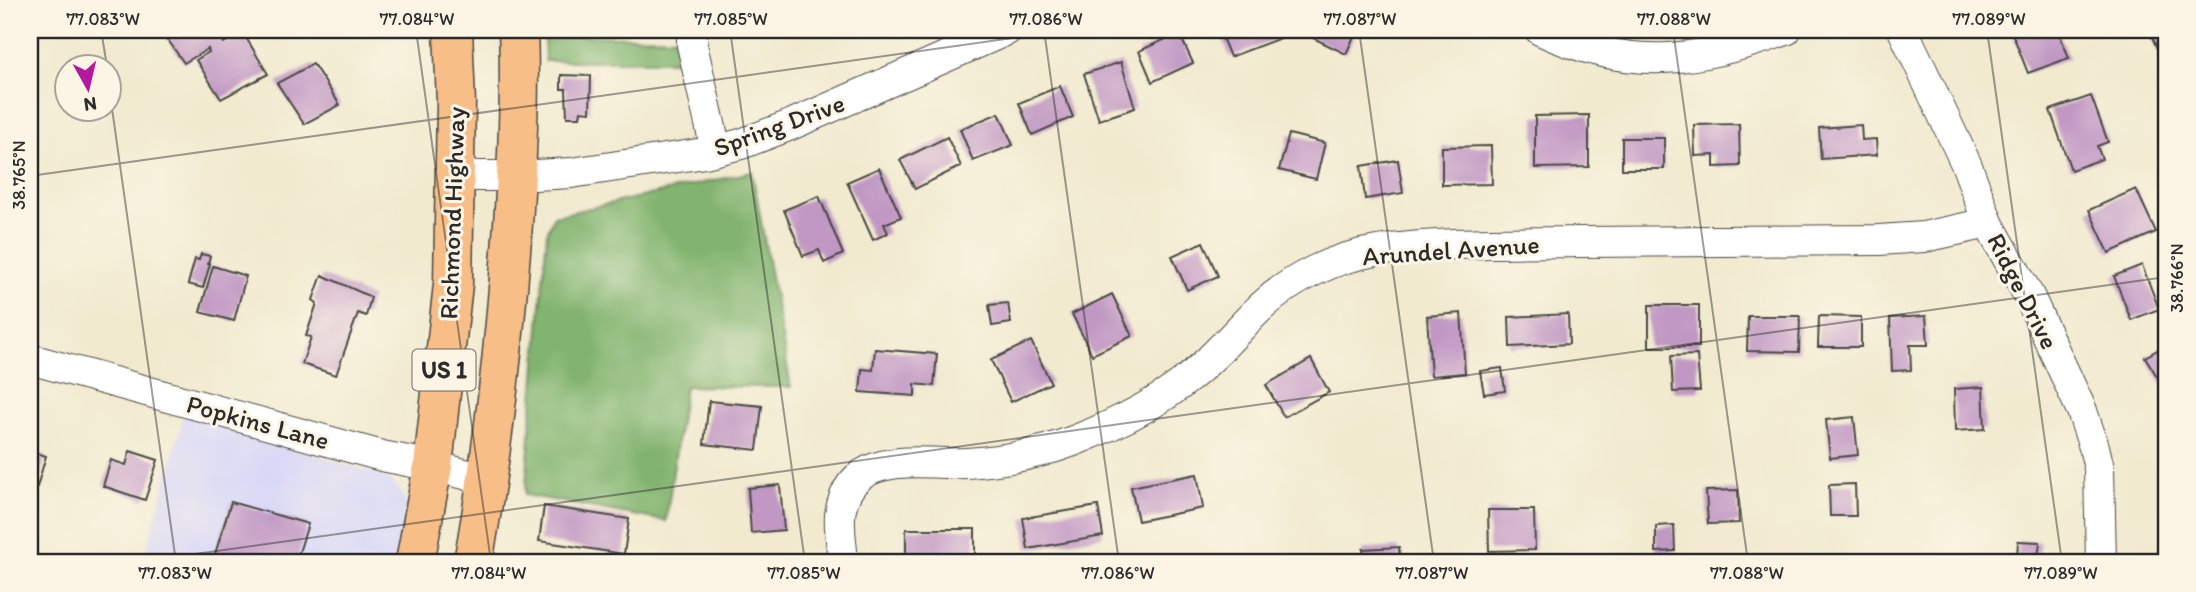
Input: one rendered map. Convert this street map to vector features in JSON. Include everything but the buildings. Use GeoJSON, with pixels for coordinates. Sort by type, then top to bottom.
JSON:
{"type":"FeatureCollection","features":[{"type":"Feature","properties":{"kind":"highway","name":"Richmond Highway"},"geometry":{"type":"LineString","coordinates":[[415,562],[433,466],[453,284],[456,103],[453,30]]}},
{"type":"Feature","properties":{"kind":"highway","name":"US 1"},"geometry":{"type":"LineString","coordinates":[[473,562],[488,480],[505,344],[516,176],[518,30]]}},
{"type":"Feature","properties":{"kind":"street"},"geometry":{"type":"LineString","coordinates":[[692,30],[692,45],[716,150]]}},
{"type":"Feature","properties":{"kind":"street","name":"Spring Drive"},"geometry":{"type":"LineString","coordinates":[[454,176],[571,173],[741,144],[1007,30]]}},
{"type":"Feature","properties":{"kind":"street"},"geometry":{"type":"LineString","coordinates":[[1540,30],[1595,51],[1655,59],[1702,55],[1786,30]]}},
{"type":"Feature","properties":{"kind":"street","name":"Ridge Drive"},"geometry":{"type":"LineString","coordinates":[[1903,30],[1966,166],[1988,223],[2029,296],[2082,411],[2094,447],[2101,489],[2101,562]]}},
{"type":"Feature","properties":{"kind":"street","name":"Arundel Avenue"},"geometry":{"type":"LineString","coordinates":[[843,562],[840,517],[844,499],[855,482],[869,470],[884,464],[910,461],[966,463],[1017,457],[1070,442],[1109,427],[1189,379],[1228,343],[1263,305],[1294,282],[1322,267],[1352,256],[1376,251],[1468,243],[1879,240],[1924,237],[1988,223]]}},
{"type":"Feature","properties":{"kind":"street","name":"Popkins Lane"},"geometry":{"type":"LineString","coordinates":[[30,359],[382,456],[488,480]]}},
{"type":"Feature","properties":{"kind":"shaded area"},"geometry":{"type":"Polygon","coordinates":[[[184,415],[385,476],[403,493],[407,509],[396,562],[143,562],[184,415]]]}},
{"type":"Feature","properties":{"kind":"green space"},"geometry":{"type":"Polygon","coordinates":[[[544,35],[687,38],[690,61],[545,61],[544,35]]]}},
{"type":"Feature","properties":{"kind":"green space"},"geometry":{"type":"Polygon","coordinates":[[[752,172],[791,387],[685,386],[666,521],[525,495],[547,233],[554,216],[752,172]]]}}]}
